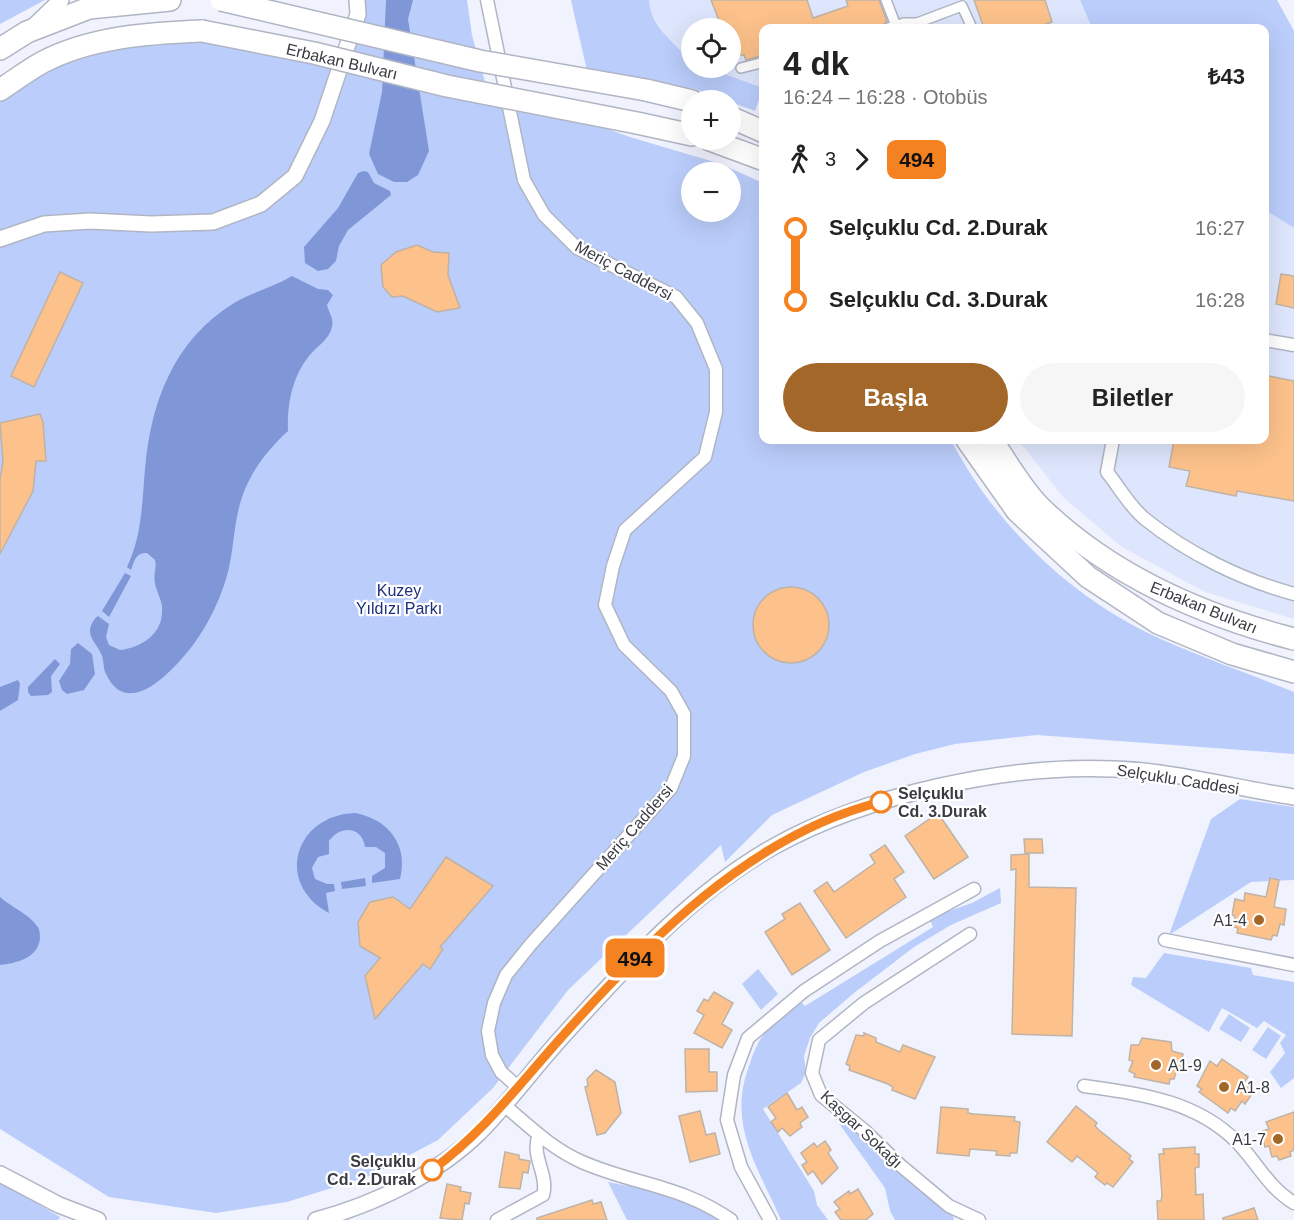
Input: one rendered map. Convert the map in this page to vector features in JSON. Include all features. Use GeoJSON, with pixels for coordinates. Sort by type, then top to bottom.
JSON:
{"type":"FeatureCollection","features":[{"type":"Feature","properties":{"kind":"highway"},"geometry":{"type":"LineString","coordinates":[[0,49],[27,32],[89,8],[155,0]]}},
{"type":"Feature","properties":{"kind":"highway","name":"Erbakan Bulvarı"},"geometry":{"type":"LineString","coordinates":[[221,0],[480,60],[681,98]]}},
{"type":"Feature","properties":{"kind":"highway","name":"Erbakan Bulvarı"},"geometry":{"type":"LineString","coordinates":[[0,90],[44,61],[100,41],[163,33],[202,31],[314,52],[447,86],[681,133]]}},
{"type":"Feature","properties":{"kind":"highway"},"geometry":{"type":"LineString","coordinates":[[741,122],[759,130]]}},
{"type":"Feature","properties":{"kind":"highway"},"geometry":{"type":"LineString","coordinates":[[737,150],[759,158]]}},
{"type":"Feature","properties":{"kind":"highway","name":"Erbakan Bulvarı"},"geometry":{"type":"LineString","coordinates":[[970,444],[1017,511],[1088,577],[1158,623],[1232,654],[1294,672]]}},
{"type":"Feature","properties":{"kind":"highway","name":"Erbakan Bulvarı"},"geometry":{"type":"LineString","coordinates":[[995,444],[1039,505],[1088,549],[1155,589],[1240,625],[1294,639]]}},
{"type":"Feature","properties":{"kind":"street"},"geometry":{"type":"LineString","coordinates":[[27,32],[61,0]]}},
{"type":"Feature","properties":{"kind":"street"},"geometry":{"type":"LineString","coordinates":[[0,238],[44,224],[90,221],[151,224],[213,222],[261,204],[295,176],[322,121],[358,14],[357,0]]}},
{"type":"Feature","properties":{"kind":"street"},"geometry":{"type":"LineString","coordinates":[[886,0],[891,24]]}},
{"type":"Feature","properties":{"kind":"street","name":"Meriç Caddersi"},"geometry":{"type":"LineString","coordinates":[[490,4],[524,180],[544,215],[577,248],[676,297],[697,323],[716,369],[716,412],[705,457],[625,530],[613,566],[605,605],[624,645],[671,691],[684,714],[684,756],[671,788],[506,975],[494,1003],[488,1031],[492,1055],[501,1072],[519,1088]]}},
{"type":"Feature","properties":{"kind":"street"},"geometry":{"type":"LineString","coordinates":[[922,24],[962,6],[970,24]]}},
{"type":"Feature","properties":{"kind":"street"},"geometry":{"type":"LineString","coordinates":[[741,68],[759,63]]}},
{"type":"Feature","properties":{"kind":"street"},"geometry":{"type":"LineString","coordinates":[[1269,341],[1294,345]]}},
{"type":"Feature","properties":{"kind":"street"},"geometry":{"type":"LineString","coordinates":[[1112,444],[1107,472],[1144,518],[1192,550],[1233,572],[1294,594]]}},
{"type":"Feature","properties":{"kind":"street","name":"Selçuklu Caddesi"},"geometry":{"type":"LineString","coordinates":[[316,1220],[385,1195],[432,1170],[478,1133],[607,989],[679,917],[772,848],[852,812],[876,803],[970,780],[1076,768],[1131,770],[1294,797]]}},
{"type":"Feature","properties":{"kind":"street"},"geometry":{"type":"LineString","coordinates":[[770,1220],[741,1167],[728,1120],[734,1075],[748,1038],[804,991],[880,940],[974,889]]}},
{"type":"Feature","properties":{"kind":"street","name":"Kaşgar Sokağı"},"geometry":{"type":"LineString","coordinates":[[970,934],[864,1003],[819,1040],[812,1073],[821,1095],[949,1206],[979,1220]]}},
{"type":"Feature","properties":{"kind":"street"},"geometry":{"type":"LineString","coordinates":[[1165,940],[1294,965]]}},
{"type":"Feature","properties":{"kind":"street"},"geometry":{"type":"LineString","coordinates":[[1084,1086],[1144,1094],[1182,1105],[1236,1141],[1276,1192],[1294,1203]]}},
{"type":"Feature","properties":{"kind":"street"},"geometry":{"type":"LineString","coordinates":[[504,1105],[539,1135],[582,1162],[688,1194],[732,1220]]}},
{"type":"Feature","properties":{"kind":"street"},"geometry":{"type":"LineString","coordinates":[[497,1220],[543,1196],[544,1187],[536,1149],[539,1135]]}},
{"type":"Feature","properties":{"kind":"street"},"geometry":{"type":"LineString","coordinates":[[0,1174],[58,1205],[99,1220]]}},
{"type":"Feature","properties":{"kind":"shaded area"},"geometry":{"type":"Polygon","coordinates":[[[386,0],[413,0],[408,19],[429,151],[418,175],[407,182],[394,182],[378,174],[369,154],[382,92],[386,0]]]}},
{"type":"Feature","properties":{"kind":"shaded area"},"geometry":{"type":"Polygon","coordinates":[[[649,0],[1080,0],[1090,24],[759,24],[759,87],[736,78],[741,78],[741,18],[681,18],[681,51],[667,38],[650,11],[649,0]]]}},
{"type":"Feature","properties":{"kind":"shaded area"},"geometry":{"type":"Polygon","coordinates":[[[368,172],[374,183],[390,191],[391,195],[348,230],[339,246],[336,261],[328,269],[318,271],[305,263],[304,247],[338,208],[358,173],[368,172]]]}},
{"type":"Feature","properties":{"kind":"shaded area"},"geometry":{"type":"Polygon","coordinates":[[[1269,212],[1294,228],[1294,619],[1205,592],[1122,547],[1064,498],[1021,444],[1269,444],[1269,212]]]}},
{"type":"Feature","properties":{"kind":"shaded area"},"geometry":{"type":"Polygon","coordinates":[[[292,276],[318,289],[328,290],[333,295],[327,305],[332,321],[331,331],[309,356],[298,373],[288,411],[288,431],[263,458],[245,489],[238,512],[226,579],[205,627],[181,660],[156,683],[138,692],[121,691],[113,685],[104,670],[102,656],[92,638],[90,629],[98,616],[109,624],[106,637],[109,645],[120,650],[144,642],[160,624],[162,607],[155,580],[155,560],[147,553],[143,553],[136,558],[131,570],[127,567],[136,543],[153,420],[169,374],[181,354],[213,318],[241,299],[292,276]]]}},
{"type":"Feature","properties":{"kind":"shaded area"},"geometry":{"type":"Polygon","coordinates":[[[125,573],[131,576],[109,617],[102,611],[125,573]]]}},
{"type":"Feature","properties":{"kind":"shaded area"},"geometry":{"type":"Polygon","coordinates":[[[78,643],[92,654],[95,674],[84,690],[67,694],[62,690],[59,681],[70,664],[71,649],[78,643]]]}},
{"type":"Feature","properties":{"kind":"shaded area"},"geometry":{"type":"Polygon","coordinates":[[[55,659],[60,664],[51,676],[52,692],[48,695],[31,696],[28,687],[55,659]]]}},
{"type":"Feature","properties":{"kind":"shaded area"},"geometry":{"type":"Polygon","coordinates":[[[18,680],[20,684],[18,700],[0,711],[0,687],[18,680]]]}},
{"type":"Feature","properties":{"kind":"shaded area"},"geometry":{"type":"Polygon","coordinates":[[[355,813],[377,821],[393,836],[401,855],[400,879],[372,883],[372,876],[385,868],[385,853],[376,847],[365,847],[360,835],[355,832],[344,830],[339,832],[329,841],[329,854],[318,857],[312,868],[315,879],[334,884],[335,891],[326,893],[329,913],[312,900],[301,885],[297,869],[299,852],[306,838],[318,825],[334,817],[355,813]]]}},
{"type":"Feature","properties":{"kind":"shaded area"},"geometry":{"type":"Polygon","coordinates":[[[365,878],[366,886],[342,889],[341,882],[365,878]]]}},
{"type":"Feature","properties":{"kind":"shaded area"},"geometry":{"type":"Polygon","coordinates":[[[0,897],[34,922],[39,929],[40,939],[35,951],[25,959],[0,965],[0,897]]]}},
{"type":"Feature","properties":{"kind":"green space"},"geometry":{"type":"Polygon","coordinates":[[[0,0],[45,0],[0,24],[0,0]]]}},
{"type":"Feature","properties":{"kind":"green space","name":"Kuzey Yıldızı Parkı"},"geometry":{"type":"Polygon","coordinates":[[[364,0],[467,0],[472,35],[490,100],[557,111],[630,137],[714,162],[681,162],[681,222],[741,222],[741,173],[759,181],[759,444],[953,444],[987,498],[1009,525],[1060,575],[1087,596],[1116,616],[1146,632],[1294,692],[1294,754],[1037,735],[955,744],[915,754],[864,772],[772,815],[725,862],[721,845],[568,990],[493,1088],[438,1140],[370,1176],[287,1202],[216,1213],[109,1197],[0,1129],[0,101],[50,69],[105,52],[153,44],[215,41],[349,69],[364,0]]]}},
{"type":"Feature","properties":{"kind":"green space"},"geometry":{"type":"Polygon","coordinates":[[[571,0],[649,0],[650,9],[658,26],[681,50],[681,78],[736,78],[759,87],[759,100],[755,111],[741,106],[741,90],[695,89],[587,71],[571,0]]]}},
{"type":"Feature","properties":{"kind":"green space"},"geometry":{"type":"Polygon","coordinates":[[[1080,0],[1277,0],[1294,31],[1294,228],[1269,212],[1269,24],[1090,24],[1080,0]]]}},
{"type":"Feature","properties":{"kind":"green space"},"geometry":{"type":"Polygon","coordinates":[[[1240,799],[1294,807],[1294,880],[1251,882],[1169,935],[1211,819],[1240,799]]]}},
{"type":"Feature","properties":{"kind":"green space"},"geometry":{"type":"Polygon","coordinates":[[[1000,888],[1001,903],[951,925],[914,947],[819,1023],[810,1038],[804,1056],[806,1072],[801,1083],[763,1109],[814,1191],[817,1205],[828,1220],[781,1220],[748,1145],[741,1108],[743,1087],[752,1056],[762,1037],[772,1024],[799,1000],[805,1006],[933,927],[929,918],[972,903],[1000,888]]]}},
{"type":"Feature","properties":{"kind":"green space"},"geometry":{"type":"Polygon","coordinates":[[[1164,953],[1251,968],[1253,975],[1294,982],[1294,1078],[1281,1088],[1270,1072],[1285,1053],[1280,1043],[1286,1035],[1264,1021],[1257,1028],[1222,1008],[1209,1032],[1131,985],[1133,977],[1146,978],[1164,953]]]}},
{"type":"Feature","properties":{"kind":"green space"},"geometry":{"type":"Polygon","coordinates":[[[758,969],[778,994],[761,1010],[742,984],[758,969]]]}},
{"type":"Feature","properties":{"kind":"green space"},"geometry":{"type":"Polygon","coordinates":[[[1229,1014],[1250,1028],[1241,1042],[1219,1029],[1229,1014]]]}},
{"type":"Feature","properties":{"kind":"green space"},"geometry":{"type":"Polygon","coordinates":[[[1268,1027],[1281,1036],[1266,1059],[1252,1050],[1268,1027]]]}},
{"type":"Feature","properties":{"kind":"green space"},"geometry":{"type":"Polygon","coordinates":[[[823,1101],[953,1216],[954,1220],[895,1220],[890,1211],[885,1188],[823,1101]]]}},
{"type":"Feature","properties":{"kind":"green space"},"geometry":{"type":"Polygon","coordinates":[[[0,1182],[60,1217],[58,1220],[0,1220],[0,1182]]]}},
{"type":"Feature","properties":{"kind":"green space"},"geometry":{"type":"Polygon","coordinates":[[[608,1182],[685,1199],[726,1220],[627,1220],[608,1182]]]}},
{"type":"Feature","properties":{"kind":"building"},"geometry":{"type":"Polygon","coordinates":[[[711,0],[807,0],[813,18],[848,6],[846,0],[879,0],[887,21],[884,24],[759,24],[759,56],[746,60],[744,55],[741,55],[741,18],[718,18],[711,0]]]}},
{"type":"Feature","properties":{"kind":"building"},"geometry":{"type":"Polygon","coordinates":[[[974,0],[1045,0],[1052,22],[1046,24],[983,24],[974,0]]]}},
{"type":"Feature","properties":{"kind":"building"},"geometry":{"type":"Polygon","coordinates":[[[417,245],[433,252],[449,253],[448,275],[460,308],[437,312],[403,296],[392,297],[383,287],[381,265],[396,252],[417,245]]]}},
{"type":"Feature","properties":{"kind":"building"},"geometry":{"type":"Polygon","coordinates":[[[60,272],[83,283],[34,387],[11,376],[60,272]]]}},
{"type":"Feature","properties":{"kind":"building"},"geometry":{"type":"Polygon","coordinates":[[[1281,274],[1294,276],[1294,308],[1276,304],[1281,274]]]}},
{"type":"Feature","properties":{"kind":"building"},"geometry":{"type":"Polygon","coordinates":[[[1269,376],[1294,381],[1294,501],[1237,491],[1236,496],[1186,486],[1190,471],[1169,467],[1173,444],[1269,444],[1269,376]]]}},
{"type":"Feature","properties":{"kind":"building"},"geometry":{"type":"Polygon","coordinates":[[[40,414],[43,422],[46,461],[36,461],[33,491],[0,554],[0,481],[3,461],[0,423],[40,414]]]}},
{"type":"Feature","properties":{"kind":"building"},"geometry":{"type":"Polygon","coordinates":[[[791,587],[805,590],[818,598],[826,611],[829,625],[826,639],[818,652],[805,660],[791,663],[777,660],[764,652],[756,639],[753,625],[756,611],[764,598],[777,590],[791,587]]]}},
{"type":"Feature","properties":{"kind":"building"},"geometry":{"type":"Polygon","coordinates":[[[938,813],[968,857],[934,879],[905,836],[938,813]]]}},
{"type":"Feature","properties":{"kind":"building"},"geometry":{"type":"Polygon","coordinates":[[[1024,839],[1042,839],[1043,853],[1025,853],[1024,839]]]}},
{"type":"Feature","properties":{"kind":"building"},"geometry":{"type":"Polygon","coordinates":[[[885,845],[904,872],[894,879],[906,897],[846,938],[814,891],[827,882],[834,892],[875,863],[870,855],[885,845]]]}},
{"type":"Feature","properties":{"kind":"building"},"geometry":{"type":"Polygon","coordinates":[[[1029,854],[1029,887],[1076,888],[1072,1036],[1012,1034],[1016,869],[1011,870],[1011,855],[1029,854]]]}},
{"type":"Feature","properties":{"kind":"building"},"geometry":{"type":"Polygon","coordinates":[[[446,857],[493,886],[440,947],[443,949],[430,969],[423,964],[375,1019],[365,976],[380,958],[360,946],[358,922],[370,902],[393,897],[410,909],[446,857]]]}},
{"type":"Feature","properties":{"kind":"building","name":"A1-4"},"geometry":{"type":"Polygon","coordinates":[[[1270,878],[1279,880],[1274,907],[1286,909],[1284,925],[1280,924],[1277,936],[1273,935],[1271,940],[1237,933],[1238,928],[1233,927],[1235,916],[1232,915],[1235,899],[1244,901],[1245,893],[1266,897],[1270,878]]]}},
{"type":"Feature","properties":{"kind":"building"},"geometry":{"type":"Polygon","coordinates":[[[800,903],[830,950],[792,975],[765,932],[785,919],[782,914],[800,903]]]}},
{"type":"Feature","properties":{"kind":"building"},"geometry":{"type":"Polygon","coordinates":[[[714,992],[733,1003],[722,1024],[732,1030],[722,1048],[694,1033],[704,1015],[697,1011],[704,999],[708,1001],[714,992]]]}},
{"type":"Feature","properties":{"kind":"building"},"geometry":{"type":"Polygon","coordinates":[[[864,1033],[876,1038],[876,1042],[900,1052],[903,1045],[935,1057],[915,1099],[892,1090],[893,1087],[888,1084],[849,1070],[850,1066],[846,1064],[856,1035],[864,1036],[864,1033]]]}},
{"type":"Feature","properties":{"kind":"building","name":"A1-9"},"geometry":{"type":"Polygon","coordinates":[[[1142,1038],[1171,1042],[1172,1051],[1183,1054],[1180,1069],[1177,1069],[1174,1079],[1170,1079],[1169,1084],[1134,1077],[1135,1074],[1129,1071],[1133,1061],[1129,1060],[1131,1045],[1139,1045],[1142,1038]]]}},
{"type":"Feature","properties":{"kind":"building"},"geometry":{"type":"Polygon","coordinates":[[[685,1049],[709,1049],[709,1072],[717,1072],[717,1091],[686,1092],[685,1049]]]}},
{"type":"Feature","properties":{"kind":"building","name":"A1-8"},"geometry":{"type":"Polygon","coordinates":[[[1222,1059],[1248,1077],[1243,1084],[1254,1091],[1245,1104],[1242,1101],[1235,1111],[1231,1108],[1228,1113],[1199,1092],[1202,1089],[1197,1086],[1210,1061],[1217,1066],[1222,1059]]]}},
{"type":"Feature","properties":{"kind":"building"},"geometry":{"type":"Polygon","coordinates":[[[596,1070],[615,1082],[621,1113],[605,1133],[597,1135],[585,1087],[588,1086],[587,1079],[596,1070]]]}},
{"type":"Feature","properties":{"kind":"building"},"geometry":{"type":"Polygon","coordinates":[[[787,1093],[797,1110],[802,1107],[808,1117],[800,1123],[802,1127],[790,1136],[782,1128],[778,1132],[771,1122],[776,1118],[768,1107],[787,1093]]]}},
{"type":"Feature","properties":{"kind":"building"},"geometry":{"type":"Polygon","coordinates":[[[1076,1106],[1097,1123],[1095,1126],[1099,1130],[1131,1156],[1129,1159],[1133,1162],[1113,1187],[1107,1183],[1105,1185],[1095,1177],[1098,1173],[1077,1156],[1072,1162],[1047,1142],[1076,1106]]]}},
{"type":"Feature","properties":{"kind":"building"},"geometry":{"type":"Polygon","coordinates":[[[941,1107],[968,1109],[968,1113],[974,1114],[1015,1117],[1014,1121],[1020,1122],[1017,1153],[1010,1153],[1010,1156],[996,1155],[997,1151],[970,1149],[969,1156],[937,1153],[941,1107]]]}},
{"type":"Feature","properties":{"kind":"building"},"geometry":{"type":"Polygon","coordinates":[[[700,1111],[706,1135],[715,1133],[720,1154],[690,1162],[679,1116],[700,1111]]]}},
{"type":"Feature","properties":{"kind":"building","name":"A1-7"},"geometry":{"type":"Polygon","coordinates":[[[1294,1112],[1294,1150],[1290,1152],[1291,1156],[1279,1160],[1277,1156],[1272,1157],[1269,1146],[1265,1147],[1260,1132],[1269,1129],[1266,1122],[1294,1112]]]}},
{"type":"Feature","properties":{"kind":"building"},"geometry":{"type":"Polygon","coordinates":[[[825,1141],[831,1150],[828,1153],[838,1168],[822,1184],[813,1171],[808,1175],[802,1165],[807,1162],[801,1153],[814,1143],[817,1147],[825,1141]]]}},
{"type":"Feature","properties":{"kind":"building"},"geometry":{"type":"Polygon","coordinates":[[[1195,1147],[1195,1154],[1199,1154],[1199,1167],[1195,1168],[1196,1195],[1203,1194],[1204,1220],[1158,1220],[1157,1201],[1161,1201],[1162,1195],[1159,1154],[1164,1154],[1163,1149],[1195,1147]]]}},
{"type":"Feature","properties":{"kind":"building"},"geometry":{"type":"Polygon","coordinates":[[[505,1152],[519,1155],[519,1159],[530,1161],[528,1173],[523,1172],[520,1189],[499,1187],[505,1152]]]}},
{"type":"Feature","properties":{"kind":"building"},"geometry":{"type":"Polygon","coordinates":[[[447,1184],[461,1187],[460,1191],[471,1193],[469,1204],[465,1203],[462,1220],[440,1218],[447,1184]]]}},
{"type":"Feature","properties":{"kind":"building"},"geometry":{"type":"Polygon","coordinates":[[[858,1189],[873,1214],[866,1220],[841,1220],[835,1212],[840,1209],[834,1202],[849,1191],[850,1194],[858,1189]]]}},
{"type":"Feature","properties":{"kind":"building"},"geometry":{"type":"Polygon","coordinates":[[[592,1200],[593,1204],[601,1202],[607,1220],[537,1220],[537,1218],[592,1200]]]}},
{"type":"Feature","properties":{"kind":"building"},"geometry":{"type":"Polygon","coordinates":[[[1254,1208],[1258,1220],[1223,1220],[1223,1218],[1254,1208]]]}},
{"type":"Feature","properties":{"kind":"bus line","name":"494"},"geometry":{"type":"LineString","coordinates":[[432,1170],[478,1133],[638,956],[708,893],[772,848],[820,825],[881,802]]}},
{"type":"Feature","properties":{"kind":"place","name":"Selçuklu Cd. 3.Durak"},"geometry":{"type":"Point","coordinates":[881,802]}},
{"type":"Feature","properties":{"kind":"place","name":"A1-4"},"geometry":{"type":"Point","coordinates":[1259,920]}},
{"type":"Feature","properties":{"kind":"place","name":"A1-9"},"geometry":{"type":"Point","coordinates":[1156,1065]}},
{"type":"Feature","properties":{"kind":"place","name":"A1-8"},"geometry":{"type":"Point","coordinates":[1224,1087]}},
{"type":"Feature","properties":{"kind":"place","name":"A1-7"},"geometry":{"type":"Point","coordinates":[1278,1139]}},
{"type":"Feature","properties":{"kind":"place","name":"Selçuklu Cd. 2.Durak"},"geometry":{"type":"Point","coordinates":[432,1170]}}]}
